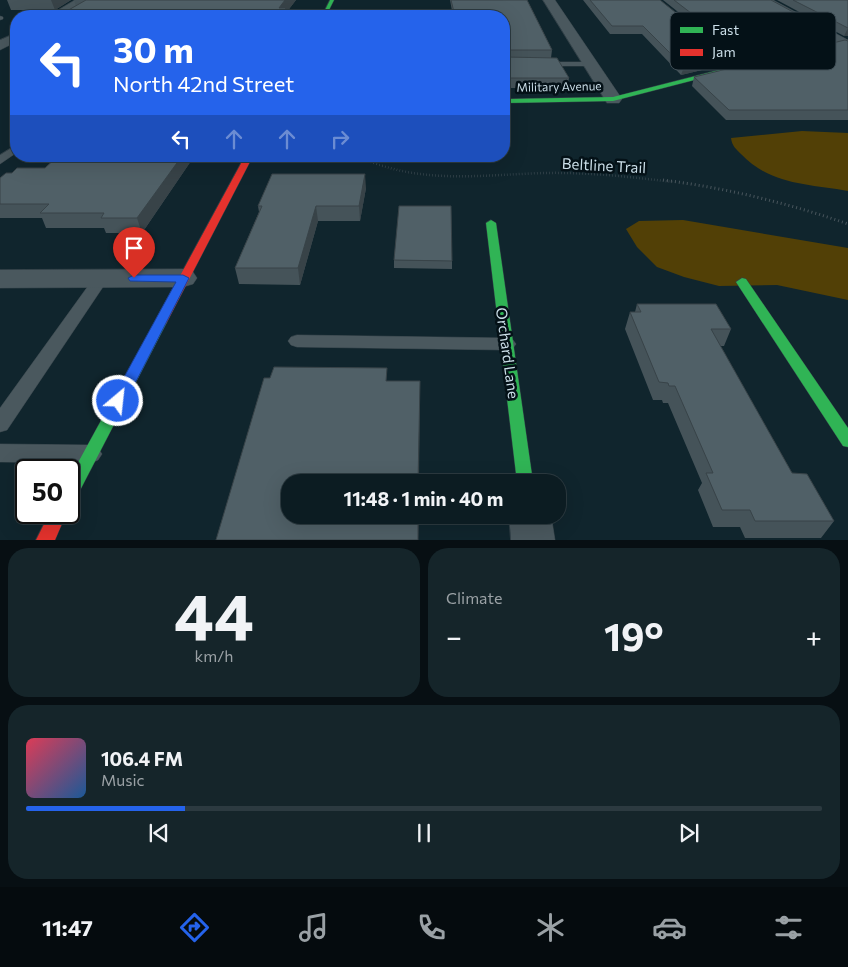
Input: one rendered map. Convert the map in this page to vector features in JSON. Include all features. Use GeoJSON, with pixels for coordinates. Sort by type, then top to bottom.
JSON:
{"type":"FeatureCollection","features":[{"type":"Feature","properties":{"kind":"street"},"geometry":{"type":"LineString","coordinates":[[65,10],[84,0]]}},
{"type":"Feature","properties":{"kind":"street"},"geometry":{"type":"LineString","coordinates":[[549,0],[613,99]]}},
{"type":"Feature","properties":{"kind":"street"},"geometry":{"type":"LineString","coordinates":[[765,0],[788,12]]}},
{"type":"Feature","properties":{"kind":"street","name":"Military Avenue"},"geometry":{"type":"LineString","coordinates":[[510,101],[613,99],[727,70]]}},
{"type":"Feature","properties":{"kind":"street"},"geometry":{"type":"LineString","coordinates":[[80,474],[246,162]]}},
{"type":"Feature","properties":{"kind":"street","name":"Orchard Lane"},"geometry":{"type":"LineString","coordinates":[[490,223],[524,474]]}},
{"type":"Feature","properties":{"kind":"street"},"geometry":{"type":"LineString","coordinates":[[0,279],[183,278]]}},
{"type":"Feature","properties":{"kind":"street"},"geometry":{"type":"LineString","coordinates":[[742,282],[848,441]]}},
{"type":"Feature","properties":{"kind":"street"},"geometry":{"type":"LineString","coordinates":[[45,540],[53,524]]}},
{"type":"Feature","properties":{"kind":"street"},"geometry":{"type":"LineString","coordinates":[[531,524],[533,540]]}},
{"type":"Feature","properties":{"kind":"lane"},"geometry":{"type":"LineString","coordinates":[[510,64],[590,64]]}},
{"type":"Feature","properties":{"kind":"lane"},"geometry":{"type":"LineString","coordinates":[[0,161],[10,153]]}},
{"type":"Feature","properties":{"kind":"lane"},"geometry":{"type":"LineString","coordinates":[[0,424],[101,278]]}},
{"type":"Feature","properties":{"kind":"lane"},"geometry":{"type":"LineString","coordinates":[[297,341],[506,344]]}},
{"type":"Feature","properties":{"kind":"lane"},"geometry":{"type":"LineString","coordinates":[[0,453],[91,454]]}},
{"type":"Feature","properties":{"kind":"path","name":"Beltline Trail"},"geometry":{"type":"LineString","coordinates":[[367,162],[398,171],[437,175],[506,176],[567,173],[690,183],[750,194],[848,224]]}},
{"type":"Feature","properties":{"kind":"shaded area"},"geometry":{"type":"Polygon","coordinates":[[[802,131],[848,133],[848,191],[791,182],[764,172],[737,151],[731,138],[802,131]]]}},
{"type":"Feature","properties":{"kind":"shaded area"},"geometry":{"type":"Polygon","coordinates":[[[683,220],[848,248],[848,300],[777,285],[719,286],[684,277],[657,267],[637,247],[626,229],[639,221],[683,220]]]}},
{"type":"Feature","properties":{"kind":"building"},"geometry":{"type":"Polygon","coordinates":[[[86,0],[285,0],[279,8],[286,8],[284,10],[68,10],[86,0]]]}},
{"type":"Feature","properties":{"kind":"building"},"geometry":{"type":"Polygon","coordinates":[[[451,0],[527,0],[552,50],[510,50],[510,10],[454,10],[451,0]]]}},
{"type":"Feature","properties":{"kind":"building"},"geometry":{"type":"Polygon","coordinates":[[[590,0],[660,0],[675,12],[670,12],[670,53],[643,26],[612,26],[590,0]]]}},
{"type":"Feature","properties":{"kind":"building"},"geometry":{"type":"Polygon","coordinates":[[[674,0],[771,0],[793,12],[690,12],[674,0]]]}},
{"type":"Feature","properties":{"kind":"building"},"geometry":{"type":"Polygon","coordinates":[[[793,0],[848,0],[848,28],[836,22],[836,12],[817,12],[793,0]]]}},
{"type":"Feature","properties":{"kind":"building"},"geometry":{"type":"Polygon","coordinates":[[[848,41],[848,110],[729,110],[694,77],[723,70],[836,70],[836,42],[848,41]]]}},
{"type":"Feature","properties":{"kind":"building"},"geometry":{"type":"Polygon","coordinates":[[[510,57],[557,58],[569,78],[510,78],[510,57]]]}},
{"type":"Feature","properties":{"kind":"building"},"geometry":{"type":"Polygon","coordinates":[[[52,162],[178,162],[137,218],[101,218],[104,213],[40,213],[49,204],[0,204],[0,178],[6,173],[12,173],[17,168],[45,168],[52,162]]]}},
{"type":"Feature","properties":{"kind":"building"},"geometry":{"type":"Polygon","coordinates":[[[272,174],[365,174],[359,206],[316,206],[298,268],[235,268],[262,206],[258,206],[272,174]]]}},
{"type":"Feature","properties":{"kind":"building"},"geometry":{"type":"Polygon","coordinates":[[[399,206],[451,206],[452,261],[394,260],[399,206]]]}},
{"type":"Feature","properties":{"kind":"building"},"geometry":{"type":"Polygon","coordinates":[[[637,304],[716,304],[731,329],[711,329],[792,473],[807,474],[834,521],[755,521],[750,510],[722,510],[706,473],[713,473],[675,386],[659,382],[630,312],[641,312],[637,304]]]}},
{"type":"Feature","properties":{"kind":"building"},"geometry":{"type":"Polygon","coordinates":[[[274,367],[387,368],[386,381],[420,381],[418,474],[281,474],[281,524],[418,524],[418,540],[216,540],[264,378],[270,378],[274,367]]]}},
{"type":"Feature","properties":{"kind":"traffic: fast"},"geometry":{"type":"LineString","coordinates":[[327,10],[332,0]]}},
{"type":"Feature","properties":{"kind":"traffic: fast"},"geometry":{"type":"LineString","coordinates":[[510,101],[613,99],[727,70]]}},
{"type":"Feature","properties":{"kind":"traffic: fast"},"geometry":{"type":"LineString","coordinates":[[491,223],[524,474]]}},
{"type":"Feature","properties":{"kind":"traffic: fast"},"geometry":{"type":"LineString","coordinates":[[742,282],[848,441]]}},
{"type":"Feature","properties":{"kind":"traffic: fast"},"geometry":{"type":"LineString","coordinates":[[80,474],[161,322]]}},
{"type":"Feature","properties":{"kind":"traffic: jam"},"geometry":{"type":"LineString","coordinates":[[161,322],[246,162]]}},
{"type":"Feature","properties":{"kind":"traffic: jam"},"geometry":{"type":"LineString","coordinates":[[45,540],[53,524]]}},
{"type":"Feature","properties":{"kind":"route"},"geometry":{"type":"LineString","coordinates":[[118,401],[183,278],[134,278]]}}]}
